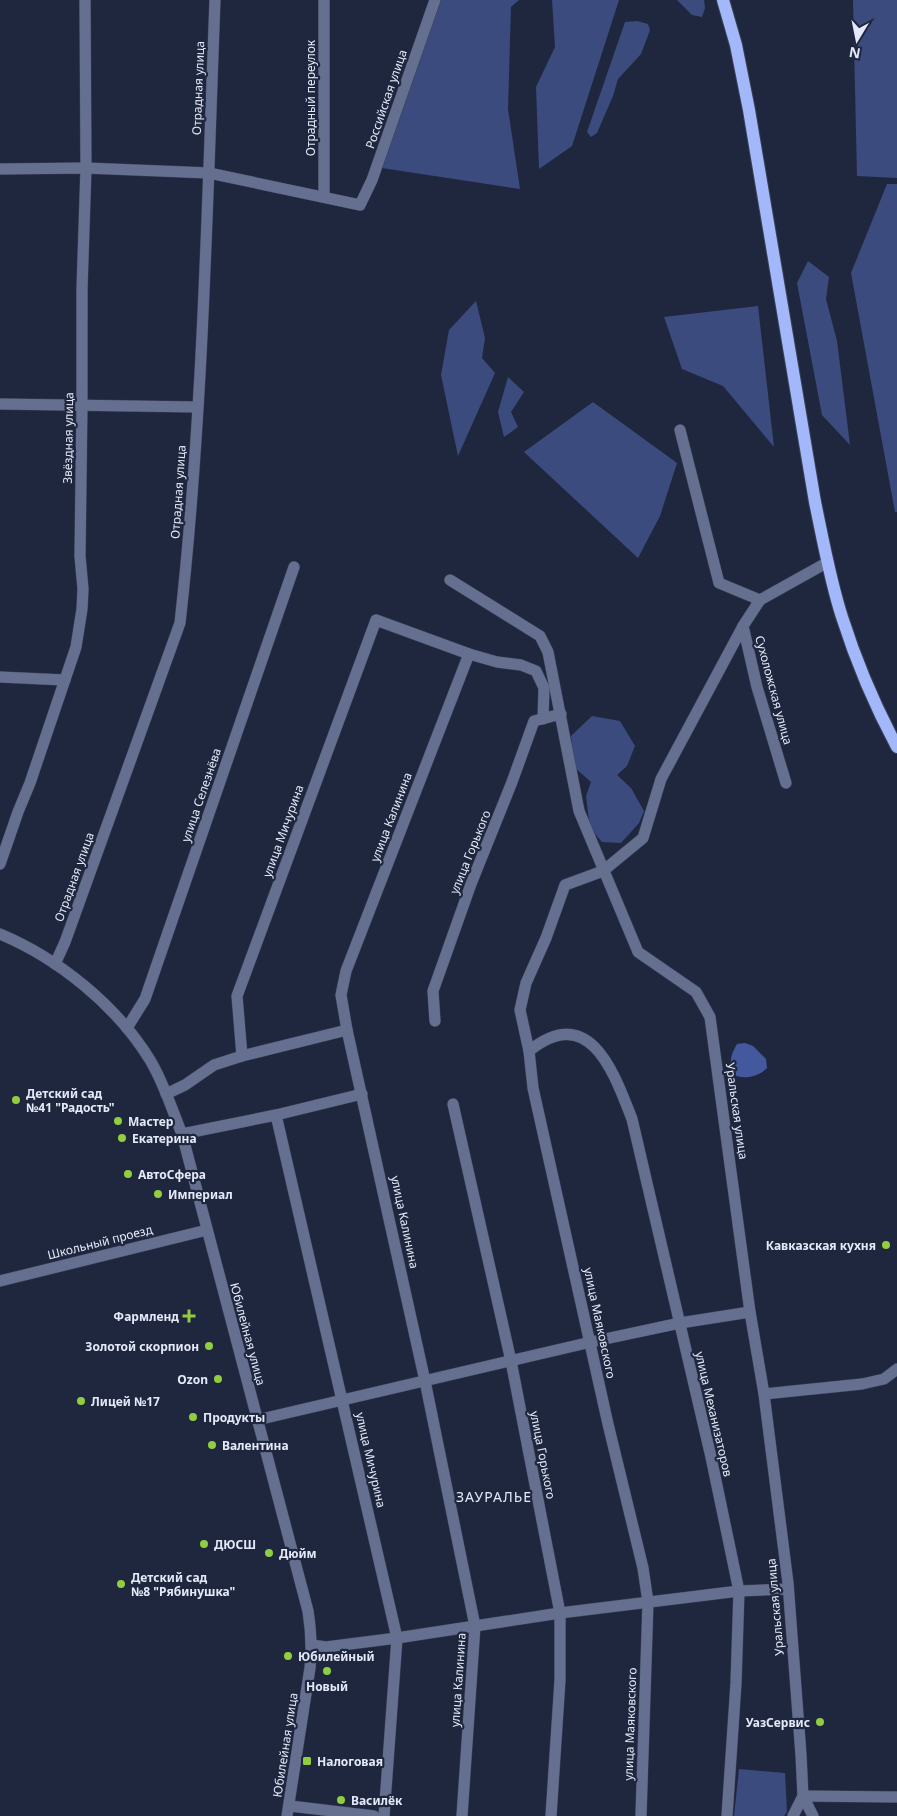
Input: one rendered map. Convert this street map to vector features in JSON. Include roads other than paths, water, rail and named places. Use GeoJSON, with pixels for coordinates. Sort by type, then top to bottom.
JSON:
{"type":"FeatureCollection","features":[{"type":"Feature","properties":{"kind":"main road"},"geometry":{"type":"LineString","coordinates":[[723,0],[736,45],[749,110],[813,492],[828,562],[842,616],[854,651],[874,700],[897,747]]}},
{"type":"Feature","properties":{"kind":"street","name":"Звёздная улица"},"geometry":{"type":"LineString","coordinates":[[1,859],[30,783],[76,647],[82,609],[83,589],[80,556],[82,289],[86,168],[85,0]]}},
{"type":"Feature","properties":{"kind":"street","name":"Отрадная улица"},"geometry":{"type":"LineString","coordinates":[[55,964],[65,942],[180,623],[186,569],[197,407],[209,174],[215,0]]}},
{"type":"Feature","properties":{"kind":"street","name":"Отрадный переулок"},"geometry":{"type":"LineString","coordinates":[[324,0],[324,197]]}},
{"type":"Feature","properties":{"kind":"street","name":"Российская улица"},"geometry":{"type":"LineString","coordinates":[[324,197],[360,205],[372,180],[435,0]]}},
{"type":"Feature","properties":{"kind":"street"},"geometry":{"type":"LineString","coordinates":[[0,168],[86,168],[209,174],[324,197]]}},
{"type":"Feature","properties":{"kind":"street"},"geometry":{"type":"LineString","coordinates":[[0,404],[197,407]]}},
{"type":"Feature","properties":{"kind":"street"},"geometry":{"type":"LineString","coordinates":[[680,430],[719,583],[760,600],[828,562]]}},
{"type":"Feature","properties":{"kind":"street","name":"улица Селезнёва"},"geometry":{"type":"LineString","coordinates":[[127,1028],[145,1000],[294,567]]}},
{"type":"Feature","properties":{"kind":"street","name":"Уральская улица"},"geometry":{"type":"LineString","coordinates":[[450,580],[540,636],[548,652],[579,811],[638,952],[696,992],[710,1017],[750,1312],[764,1394],[788,1589],[803,1796],[813,1816]]}},
{"type":"Feature","properties":{"kind":"street","name":"Сухоложская улица"},"geometry":{"type":"LineString","coordinates":[[760,600],[743,626],[757,687],[786,783]]}},
{"type":"Feature","properties":{"kind":"street","name":"улица Мичурина"},"geometry":{"type":"LineString","coordinates":[[242,1056],[237,996],[376,620],[469,654]]}},
{"type":"Feature","properties":{"kind":"street","name":"улица Маяковского"},"geometry":{"type":"LineString","coordinates":[[641,1816],[648,1602],[643,1568],[608,1424],[533,1088],[529,1051],[520,1010],[526,983],[546,938],[565,885],[603,871],[643,838],[661,779],[743,626]]}},
{"type":"Feature","properties":{"kind":"street"},"geometry":{"type":"LineString","coordinates":[[469,654],[497,662],[521,665],[536,672],[544,688],[543,719],[560,714]]}},
{"type":"Feature","properties":{"kind":"street","name":"улица Калинина"},"geometry":{"type":"LineString","coordinates":[[462,1816],[475,1626],[426,1382],[347,1030],[341,995],[346,971],[469,654]]}},
{"type":"Feature","properties":{"kind":"street"},"geometry":{"type":"LineString","coordinates":[[0,677],[64,680]]}},
{"type":"Feature","properties":{"kind":"street","name":"улица Горького"},"geometry":{"type":"LineString","coordinates":[[435,1020],[433,991],[447,950],[534,721],[543,719]]}},
{"type":"Feature","properties":{"kind":"street","name":"Юбилейная улица"},"geometry":{"type":"LineString","coordinates":[[0,934],[18,942],[55,964],[99,999],[127,1028],[151,1061],[182,1134],[308,1611],[312,1646],[310,1668],[288,1811]]}},
{"type":"Feature","properties":{"kind":"street"},"geometry":{"type":"LineString","coordinates":[[166,1094],[214,1065],[242,1056],[347,1030]]}},
{"type":"Feature","properties":{"kind":"street","name":"улица Механизаторов"},"geometry":{"type":"LineString","coordinates":[[529,1051],[550,1037],[563,1034],[581,1038],[597,1049],[614,1073],[632,1119],[680,1323],[739,1591],[736,1684],[727,1816]]}},
{"type":"Feature","properties":{"kind":"street"},"geometry":{"type":"LineString","coordinates":[[182,1134],[362,1094]]}},
{"type":"Feature","properties":{"kind":"street","name":"улица Горького"},"geometry":{"type":"LineString","coordinates":[[453,1104],[511,1361],[560,1613],[560,1680],[551,1816]]}},
{"type":"Feature","properties":{"kind":"street","name":"улица Мичурина"},"geometry":{"type":"LineString","coordinates":[[276,1114],[397,1638],[384,1816]]}},
{"type":"Feature","properties":{"kind":"street","name":"Школьный проезд"},"geometry":{"type":"LineString","coordinates":[[0,1281],[207,1230]]}},
{"type":"Feature","properties":{"kind":"street"},"geometry":{"type":"LineString","coordinates":[[257,1420],[591,1342],[680,1323],[750,1312]]}},
{"type":"Feature","properties":{"kind":"street"},"geometry":{"type":"LineString","coordinates":[[764,1394],[862,1384],[884,1379],[897,1369]]}},
{"type":"Feature","properties":{"kind":"street"},"geometry":{"type":"LineString","coordinates":[[312,1646],[326,1647],[397,1638],[560,1613],[739,1591],[788,1589]]}},
{"type":"Feature","properties":{"kind":"street"},"geometry":{"type":"LineString","coordinates":[[793,1816],[803,1796],[897,1797]]}},
{"type":"Feature","properties":{"kind":"street"},"geometry":{"type":"LineString","coordinates":[[288,1811],[374,1816]]}},
{"type":"Feature","properties":{"kind":"place","name":"Детский сад №41 \"Радость\""},"geometry":{"type":"Point","coordinates":[16,1100]}},
{"type":"Feature","properties":{"kind":"place","name":"Мастер"},"geometry":{"type":"Point","coordinates":[118,1121]}},
{"type":"Feature","properties":{"kind":"place","name":"Екатерина"},"geometry":{"type":"Point","coordinates":[122,1138]}},
{"type":"Feature","properties":{"kind":"place","name":"АвтоСфера"},"geometry":{"type":"Point","coordinates":[128,1174]}},
{"type":"Feature","properties":{"kind":"place","name":"Империал"},"geometry":{"type":"Point","coordinates":[158,1194]}},
{"type":"Feature","properties":{"kind":"place","name":"Кавказская кухня"},"geometry":{"type":"Point","coordinates":[886,1245]}},
{"type":"Feature","properties":{"kind":"place","name":"Фармленд"},"geometry":{"type":"Point","coordinates":[189,1316]}},
{"type":"Feature","properties":{"kind":"place","name":"Золотой скорпион"},"geometry":{"type":"Point","coordinates":[209,1346]}},
{"type":"Feature","properties":{"kind":"place","name":"Ozon"},"geometry":{"type":"Point","coordinates":[218,1379]}},
{"type":"Feature","properties":{"kind":"place","name":"Лицей №17"},"geometry":{"type":"Point","coordinates":[81,1401]}},
{"type":"Feature","properties":{"kind":"place","name":"Продукты"},"geometry":{"type":"Point","coordinates":[193,1417]}},
{"type":"Feature","properties":{"kind":"place","name":"Валентина"},"geometry":{"type":"Point","coordinates":[212,1445]}},
{"type":"Feature","properties":{"kind":"place","name":"ДЮСШ"},"geometry":{"type":"Point","coordinates":[204,1544]}},
{"type":"Feature","properties":{"kind":"place","name":"Дюйм"},"geometry":{"type":"Point","coordinates":[269,1553]}},
{"type":"Feature","properties":{"kind":"place","name":"Детский сад №8 \"Рябинушка\""},"geometry":{"type":"Point","coordinates":[121,1584]}},
{"type":"Feature","properties":{"kind":"place","name":"Юбилейный"},"geometry":{"type":"Point","coordinates":[288,1656]}},
{"type":"Feature","properties":{"kind":"place","name":"Новый"},"geometry":{"type":"Point","coordinates":[327,1671]}},
{"type":"Feature","properties":{"kind":"place","name":"УазСервис"},"geometry":{"type":"Point","coordinates":[820,1722]}},
{"type":"Feature","properties":{"kind":"place","name":"Налоговая"},"geometry":{"type":"Point","coordinates":[307,1761]}},
{"type":"Feature","properties":{"kind":"place","name":"Василёк"},"geometry":{"type":"Point","coordinates":[341,1800]}},
{"type":"Feature","properties":{"kind":"district","name":"ЗАУРАЛЬЕ"},"geometry":{"type":"Point","coordinates":[494,1496]}}]}
